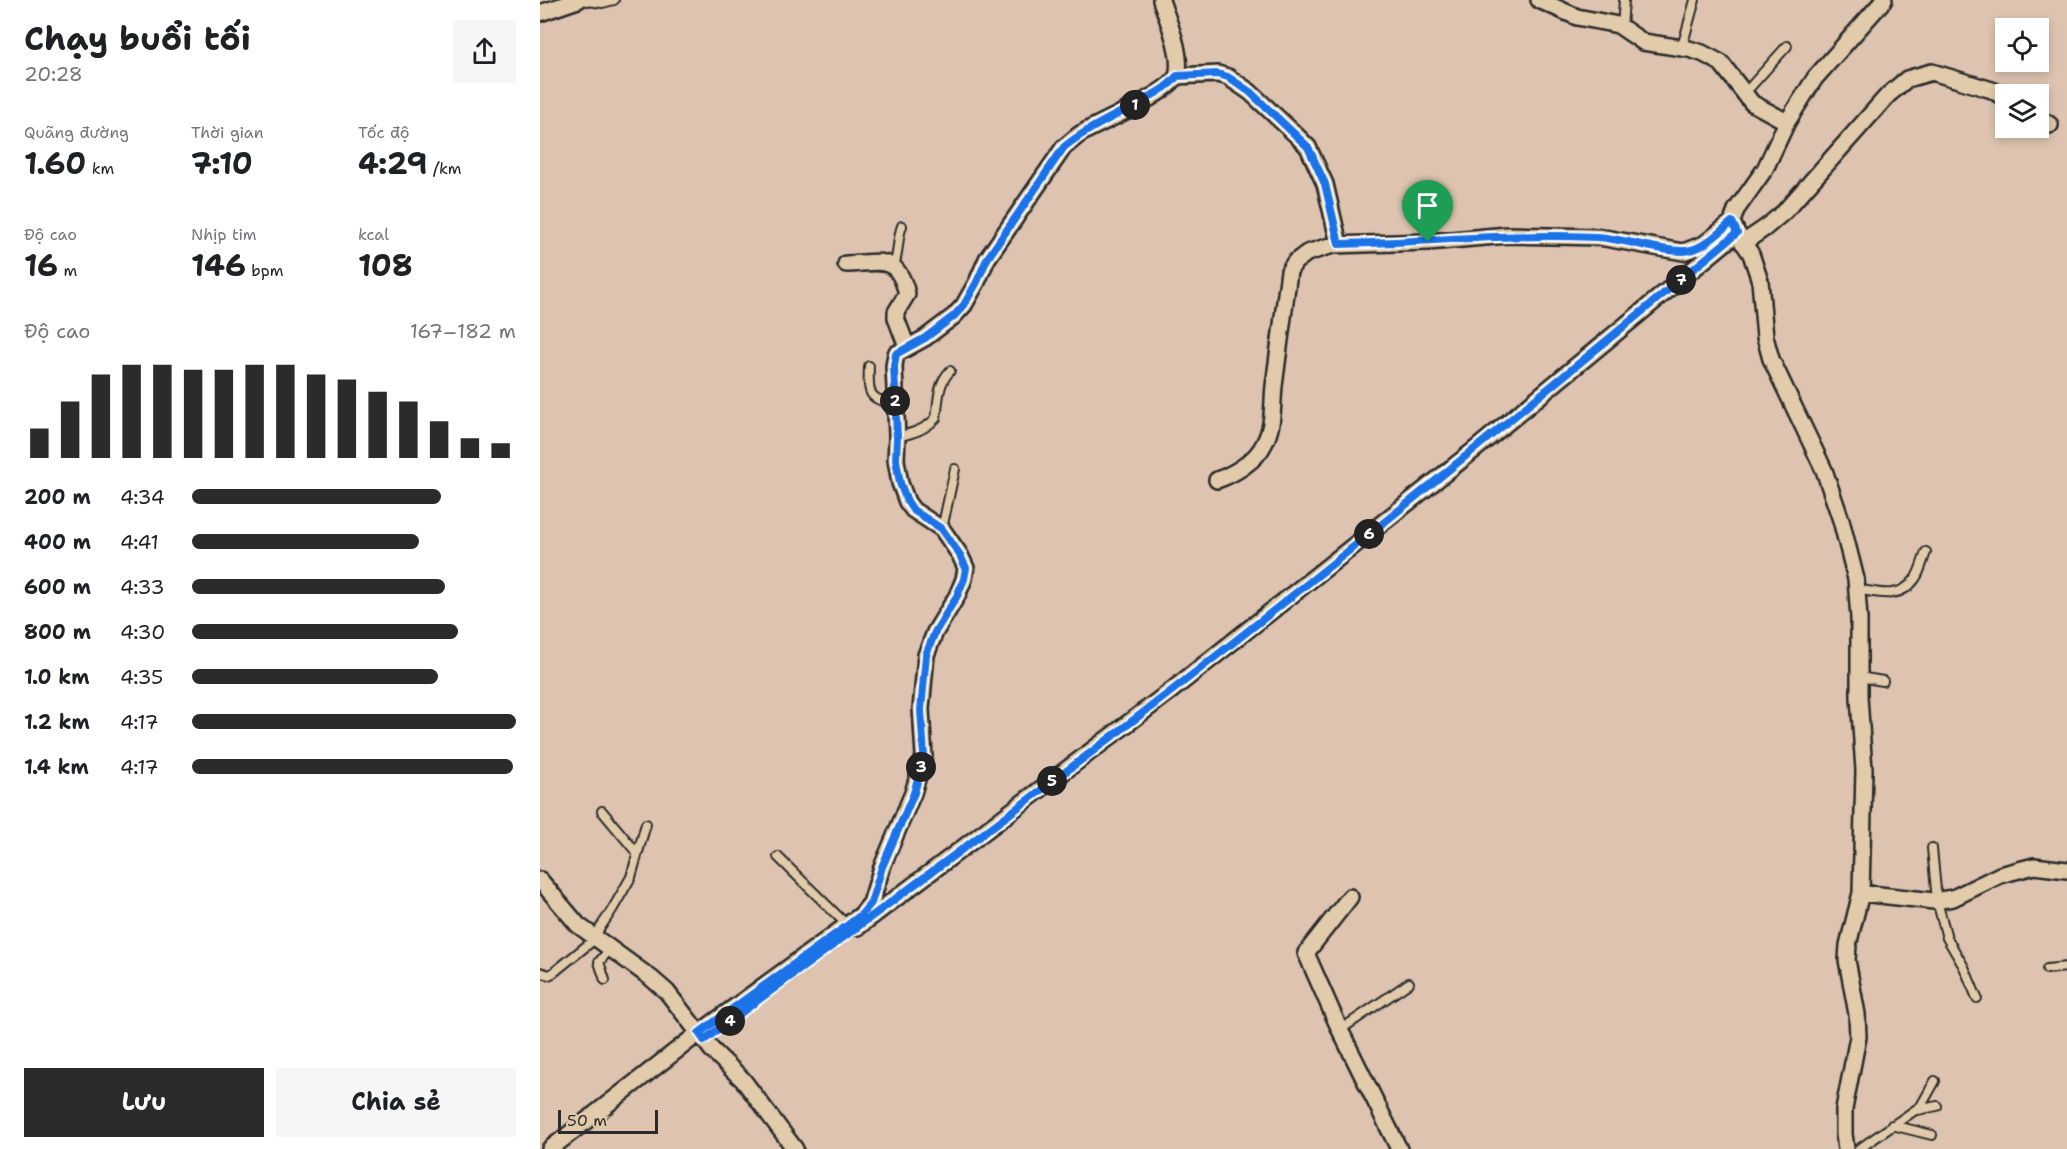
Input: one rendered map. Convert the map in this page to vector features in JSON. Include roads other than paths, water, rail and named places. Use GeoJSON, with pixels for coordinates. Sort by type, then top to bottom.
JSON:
{"type":"FeatureCollection","features":[{"type":"Feature","properties":{"kind":"street"},"geometry":{"type":"LineString","coordinates":[[540,13],[580,0]]}},
{"type":"Feature","properties":{"kind":"street"},"geometry":{"type":"LineString","coordinates":[[550,1149],[848,925],[871,903],[882,867],[914,793],[924,756],[921,710],[926,655],[935,632],[957,596],[966,568],[942,529],[913,510],[900,483],[896,460],[894,360],[896,354],[932,333],[964,305],[987,259],[1064,147],[1081,134],[1166,88],[1177,76],[1177,52],[1161,0]]}},
{"type":"Feature","properties":{"kind":"street"},"geometry":{"type":"LineString","coordinates":[[1539,0],[1577,17],[1610,23],[1643,42],[1682,47],[1702,53],[1721,63],[1752,103],[1787,122]]}},
{"type":"Feature","properties":{"kind":"street"},"geometry":{"type":"LineString","coordinates":[[1846,1149],[1844,1108],[1858,1037],[1857,1014],[1847,960],[1848,945],[1861,893],[1864,770],[1857,589],[1841,520],[1824,470],[1772,359],[1765,337],[1760,281],[1750,254],[1737,233],[1736,210],[1765,169],[1787,122],[1815,78],[1884,0]]}},
{"type":"Feature","properties":{"kind":"street"},"geometry":{"type":"LineString","coordinates":[[1217,480],[1241,468],[1259,453],[1270,431],[1289,271],[1295,262],[1307,253],[1323,246],[1339,244],[1428,242],[1509,236],[1599,237],[1683,252],[1737,233],[1765,228],[1785,211],[1888,95],[1907,79],[1932,72],[1995,92]]}},
{"type":"Feature","properties":{"kind":"street"},"geometry":{"type":"LineString","coordinates":[[1177,76],[1218,74],[1228,77],[1250,92],[1308,147],[1325,184],[1339,244]]}},
{"type":"Feature","properties":{"kind":"street"},"geometry":{"type":"LineString","coordinates":[[701,1037],[880,910],[1172,690],[1473,451],[1737,233]]}},
{"type":"Feature","properties":{"kind":"street"},"geometry":{"type":"LineString","coordinates":[[846,264],[883,262],[894,266],[901,275],[907,294],[896,312],[896,318],[907,347]]}},
{"type":"Feature","properties":{"kind":"street"},"geometry":{"type":"LineString","coordinates":[[1861,893],[1937,901],[1953,898],[2000,875],[2034,866],[2067,870]]}},
{"type":"Feature","properties":{"kind":"street"},"geometry":{"type":"LineString","coordinates":[[540,880],[579,925],[666,992],[712,1050],[743,1080],[795,1149]]}},
{"type":"Feature","properties":{"kind":"street"},"geometry":{"type":"LineString","coordinates":[[1350,897],[1306,953],[1340,1030],[1399,1149]]}},
{"type":"Feature","properties":{"kind":"lane"},"geometry":{"type":"LineString","coordinates":[[580,0],[602,3],[614,0]]}},
{"type":"Feature","properties":{"kind":"lane"},"geometry":{"type":"LineString","coordinates":[[1622,28],[1624,0]]}},
{"type":"Feature","properties":{"kind":"lane"},"geometry":{"type":"LineString","coordinates":[[1682,47],[1695,0]]}},
{"type":"Feature","properties":{"kind":"lane"},"geometry":{"type":"LineString","coordinates":[[1744,94],[1787,46]]}},
{"type":"Feature","properties":{"kind":"lane"},"geometry":{"type":"LineString","coordinates":[[894,266],[902,225]]}},
{"type":"Feature","properties":{"kind":"lane"},"geometry":{"type":"LineString","coordinates":[[868,366],[868,389],[871,396],[884,402],[895,403]]}},
{"type":"Feature","properties":{"kind":"lane"},"geometry":{"type":"LineString","coordinates":[[897,437],[919,432],[936,418],[937,394],[943,379],[950,370]]}},
{"type":"Feature","properties":{"kind":"lane"},"geometry":{"type":"LineString","coordinates":[[942,529],[956,469]]}},
{"type":"Feature","properties":{"kind":"lane"},"geometry":{"type":"LineString","coordinates":[[1857,589],[1885,594],[1898,592],[1916,579],[1926,552]]}},
{"type":"Feature","properties":{"kind":"lane"},"geometry":{"type":"LineString","coordinates":[[1859,677],[1883,681]]}},
{"type":"Feature","properties":{"kind":"lane"},"geometry":{"type":"LineString","coordinates":[[603,811],[637,854]]}},
{"type":"Feature","properties":{"kind":"lane"},"geometry":{"type":"LineString","coordinates":[[540,972],[549,975],[553,973],[576,956],[595,936],[631,877],[646,824]]}},
{"type":"Feature","properties":{"kind":"lane"},"geometry":{"type":"LineString","coordinates":[[1932,848],[1937,901],[1947,938],[1977,998]]}},
{"type":"Feature","properties":{"kind":"lane"},"geometry":{"type":"LineString","coordinates":[[778,856],[848,925]]}},
{"type":"Feature","properties":{"kind":"lane"},"geometry":{"type":"LineString","coordinates":[[605,980],[599,962],[611,948]]}},
{"type":"Feature","properties":{"kind":"lane"},"geometry":{"type":"LineString","coordinates":[[2047,969],[2067,967]]}},
{"type":"Feature","properties":{"kind":"lane"},"geometry":{"type":"LineString","coordinates":[[1340,1030],[1409,983]]}},
{"type":"Feature","properties":{"kind":"lane"},"geometry":{"type":"LineString","coordinates":[[1859,1149],[1921,1106],[1935,1081]]}},
{"type":"Feature","properties":{"kind":"lane"},"geometry":{"type":"LineString","coordinates":[[1915,1111],[1937,1106]]}},
{"type":"Feature","properties":{"kind":"lane"},"geometry":{"type":"LineString","coordinates":[[1892,1125],[1932,1135]]}}]}
